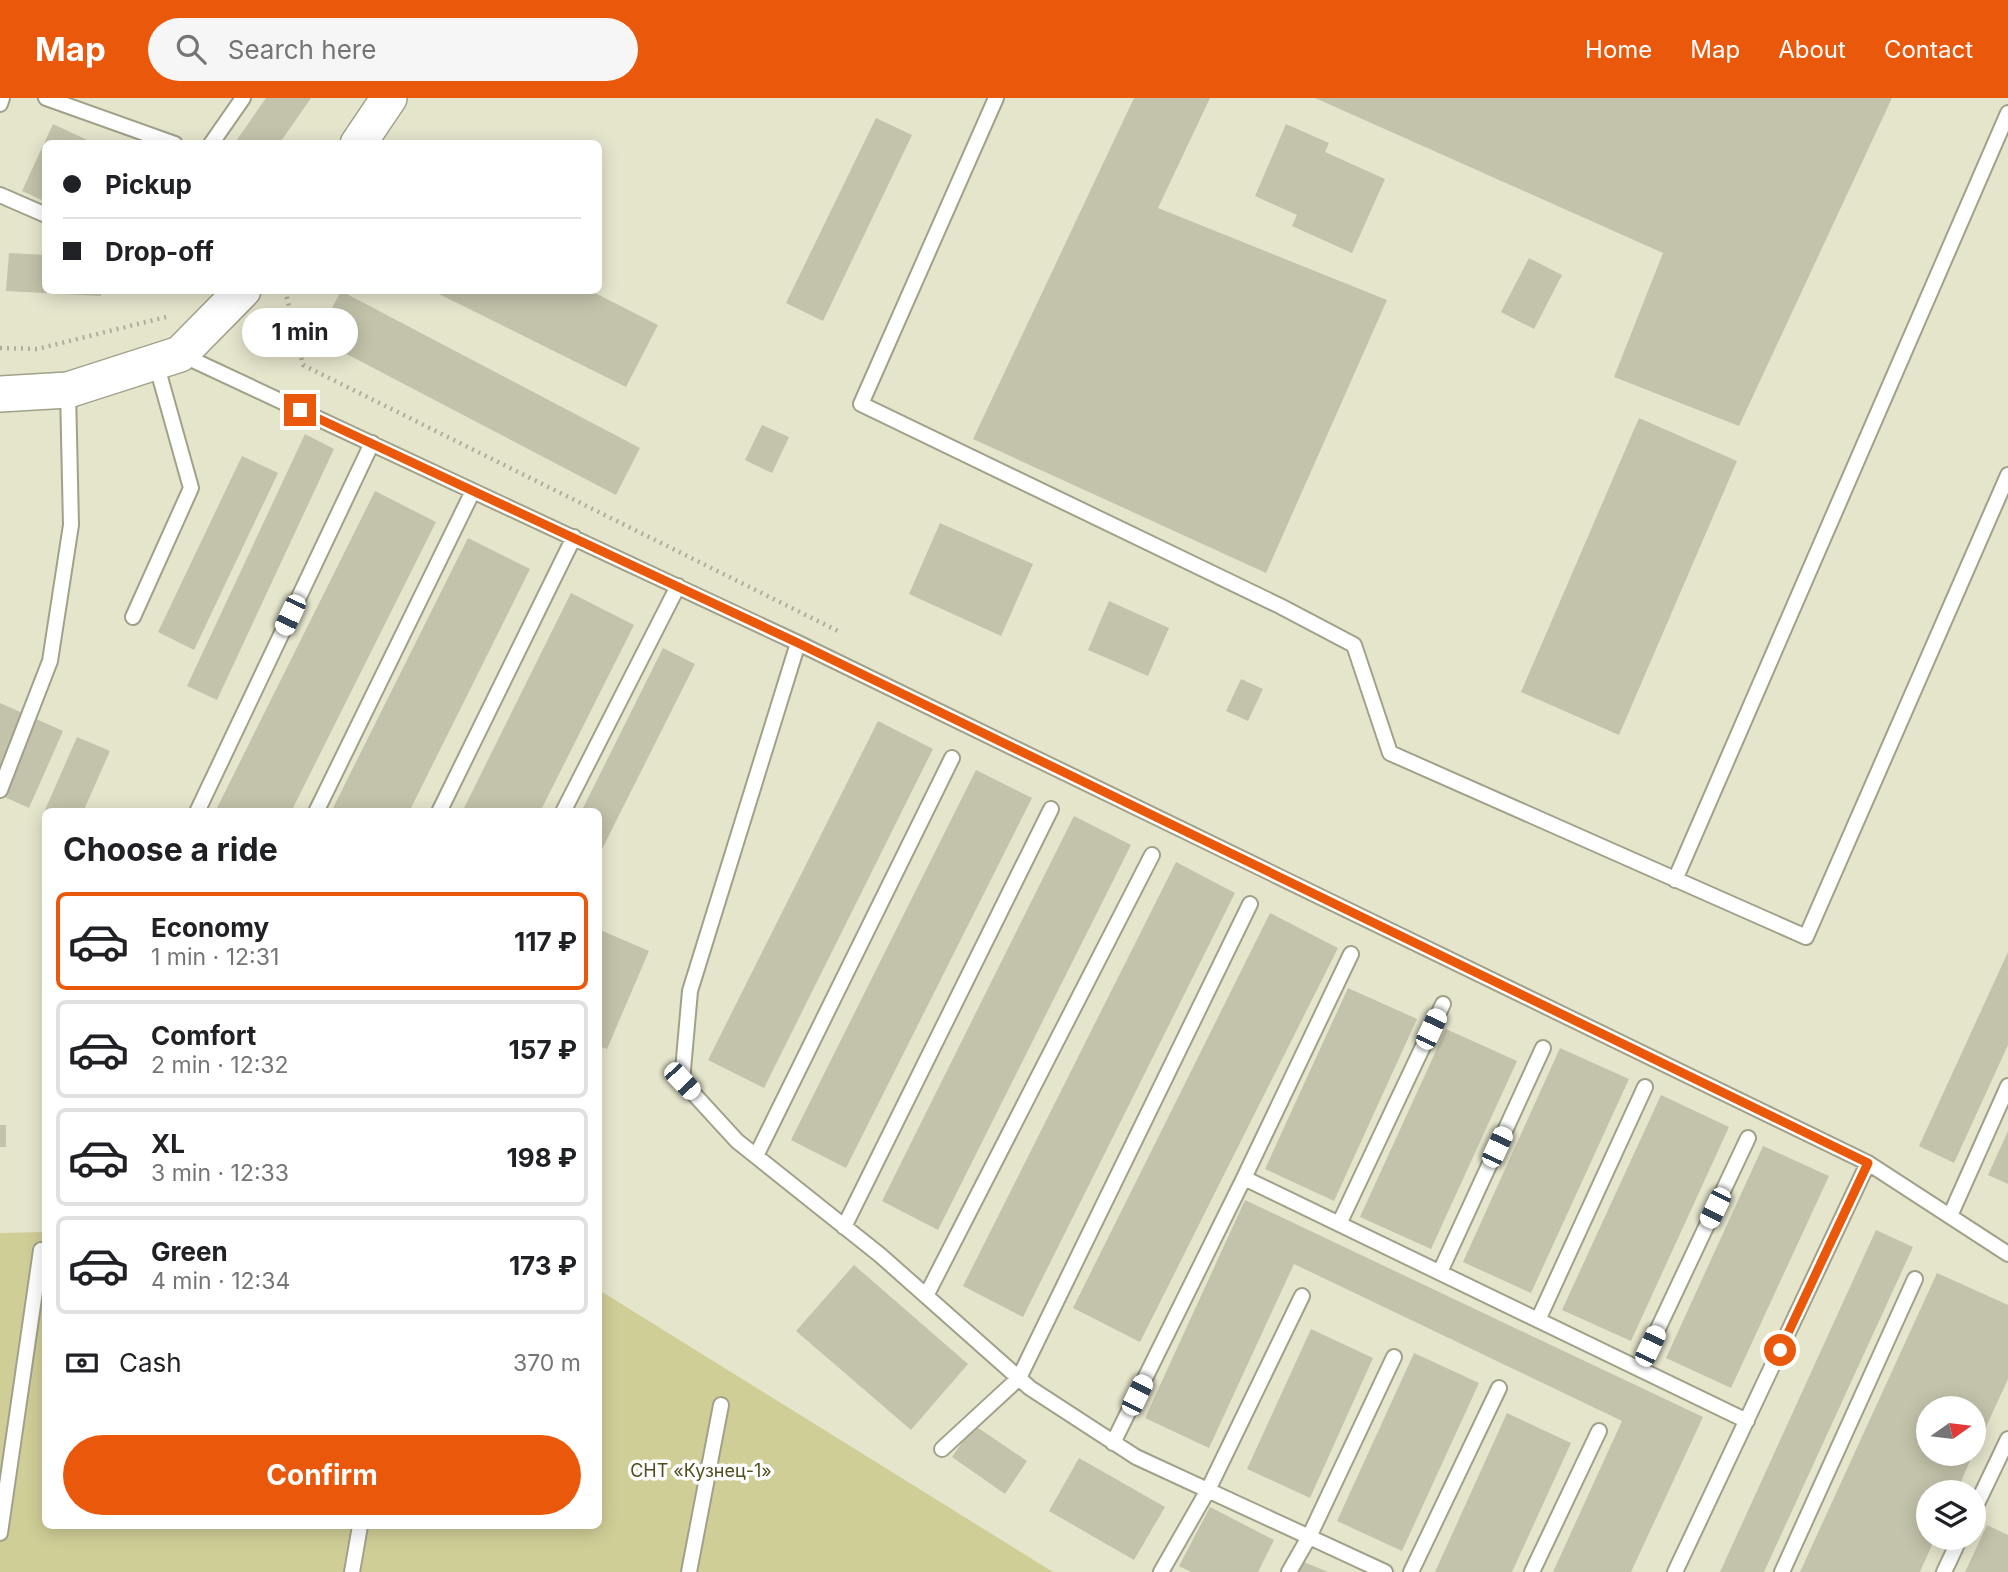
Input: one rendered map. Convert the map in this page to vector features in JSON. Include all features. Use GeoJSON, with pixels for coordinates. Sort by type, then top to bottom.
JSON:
{"type":"FeatureCollection","features":[{"type":"Feature","properties":{"kind":"street"},"geometry":{"type":"LineString","coordinates":[[361,140],[389,98]]}},
{"type":"Feature","properties":{"kind":"street"},"geometry":{"type":"LineString","coordinates":[[0,394],[68,390],[168,358],[239,294]]}},
{"type":"Feature","properties":{"kind":"lane"},"geometry":{"type":"LineString","coordinates":[[0,104],[2,98]]}},
{"type":"Feature","properties":{"kind":"lane"},"geometry":{"type":"LineString","coordinates":[[46,98],[164,140]]}},
{"type":"Feature","properties":{"kind":"lane"},"geometry":{"type":"LineString","coordinates":[[214,140],[243,98]]}},
{"type":"Feature","properties":{"kind":"lane"},"geometry":{"type":"LineString","coordinates":[[996,98],[861,404],[1280,606],[1354,645],[1390,753],[1806,937],[2008,475]]}},
{"type":"Feature","properties":{"kind":"lane"},"geometry":{"type":"LineString","coordinates":[[1675,880],[2008,113]]}},
{"type":"Feature","properties":{"kind":"lane"},"geometry":{"type":"LineString","coordinates":[[0,195],[42,213]]}},
{"type":"Feature","properties":{"kind":"lane"},"geometry":{"type":"LineString","coordinates":[[168,358],[372,443],[678,586],[1868,1163],[2008,1254]]}},
{"type":"Feature","properties":{"kind":"lane"},"geometry":{"type":"LineString","coordinates":[[132,617],[191,488],[168,358]]}},
{"type":"Feature","properties":{"kind":"lane"},"geometry":{"type":"LineString","coordinates":[[0,790],[50,662],[71,525],[68,390]]}},
{"type":"Feature","properties":{"kind":"lane"},"geometry":{"type":"LineString","coordinates":[[199,808],[372,443]]}},
{"type":"Feature","properties":{"kind":"lane"},"geometry":{"type":"LineString","coordinates":[[318,808],[473,491]]}},
{"type":"Feature","properties":{"kind":"lane"},"geometry":{"type":"LineString","coordinates":[[441,808],[573,537]]}},
{"type":"Feature","properties":{"kind":"lane"},"geometry":{"type":"LineString","coordinates":[[565,808],[678,586]]}},
{"type":"Feature","properties":{"kind":"lane"},"geometry":{"type":"LineString","coordinates":[[798,643],[690,991],[682,1081],[737,1141],[926,1296],[1018,1378],[1136,1457],[1385,1572]]}},
{"type":"Feature","properties":{"kind":"lane"},"geometry":{"type":"LineString","coordinates":[[756,1156],[952,758]]}},
{"type":"Feature","properties":{"kind":"lane"},"geometry":{"type":"LineString","coordinates":[[844,1227],[1051,809]]}},
{"type":"Feature","properties":{"kind":"lane"},"geometry":{"type":"LineString","coordinates":[[926,1296],[1152,855]]}},
{"type":"Feature","properties":{"kind":"lane"},"geometry":{"type":"LineString","coordinates":[[942,1449],[1018,1378],[1250,904]]}},
{"type":"Feature","properties":{"kind":"lane"},"geometry":{"type":"LineString","coordinates":[[1114,1443],[1351,954]]}},
{"type":"Feature","properties":{"kind":"lane"},"geometry":{"type":"LineString","coordinates":[[1339,1224],[1443,1004]]}},
{"type":"Feature","properties":{"kind":"lane"},"geometry":{"type":"LineString","coordinates":[[1440,1272],[1543,1048]]}},
{"type":"Feature","properties":{"kind":"lane"},"geometry":{"type":"LineString","coordinates":[[1950,1216],[2008,1086]]}},
{"type":"Feature","properties":{"kind":"lane"},"geometry":{"type":"LineString","coordinates":[[1538,1320],[1645,1087]]}},
{"type":"Feature","properties":{"kind":"lane"},"geometry":{"type":"LineString","coordinates":[[1639,1369],[1748,1138]]}},
{"type":"Feature","properties":{"kind":"lane"},"geometry":{"type":"LineString","coordinates":[[1675,1572],[1868,1163]]}},
{"type":"Feature","properties":{"kind":"lane"},"geometry":{"type":"LineString","coordinates":[[1244,1178],[1746,1421]]}},
{"type":"Feature","properties":{"kind":"lane"},"geometry":{"type":"LineString","coordinates":[[0,1533],[41,1251]]}},
{"type":"Feature","properties":{"kind":"lane"},"geometry":{"type":"LineString","coordinates":[[1782,1572],[1915,1279]]}},
{"type":"Feature","properties":{"kind":"lane"},"geometry":{"type":"LineString","coordinates":[[1161,1572],[1208,1490],[1302,1296]]}},
{"type":"Feature","properties":{"kind":"lane"},"geometry":{"type":"LineString","coordinates":[[1289,1572],[1309,1537],[1394,1357]]}},
{"type":"Feature","properties":{"kind":"lane"},"geometry":{"type":"LineString","coordinates":[[1411,1572],[1499,1388]]}},
{"type":"Feature","properties":{"kind":"lane"},"geometry":{"type":"LineString","coordinates":[[690,1572],[721,1405]]}},
{"type":"Feature","properties":{"kind":"lane"},"geometry":{"type":"LineString","coordinates":[[1532,1572],[1599,1431]]}},
{"type":"Feature","properties":{"kind":"lane"},"geometry":{"type":"LineString","coordinates":[[1986,1485],[2008,1439]]}},
{"type":"Feature","properties":{"kind":"lane"},"geometry":{"type":"LineString","coordinates":[[352,1572],[359,1529]]}},
{"type":"Feature","properties":{"kind":"lane"},"geometry":{"type":"LineString","coordinates":[[1944,1572],[1954,1550]]}},
{"type":"Feature","properties":{"kind":"path"},"geometry":{"type":"LineString","coordinates":[[286,294],[303,365],[847,636]]}},
{"type":"Feature","properties":{"kind":"path"},"geometry":{"type":"LineString","coordinates":[[0,348],[37,349],[170,316]]}},
{"type":"Feature","properties":{"kind":"green space","name":"СНТ «Кузнец-1»"},"geometry":{"type":"Polygon","coordinates":[[[42,1232],[42,1529],[602,1529],[602,1292],[1053,1572],[0,1572],[0,1233],[42,1232]]]}},
{"type":"Feature","properties":{"kind":"building"},"geometry":{"type":"Polygon","coordinates":[[[266,98],[311,98],[282,140],[237,140],[266,98]]]}},
{"type":"Feature","properties":{"kind":"building"},"geometry":{"type":"Polygon","coordinates":[[[1134,98],[1210,98],[1158,208],[1387,300],[1266,573],[973,439],[1134,98]]]}},
{"type":"Feature","properties":{"kind":"building"},"geometry":{"type":"Polygon","coordinates":[[[1315,98],[1892,98],[1739,426],[1614,377],[1663,253],[1315,98]]]}},
{"type":"Feature","properties":{"kind":"building"},"geometry":{"type":"Polygon","coordinates":[[[876,118],[912,135],[823,321],[786,303],[876,118]]]}},
{"type":"Feature","properties":{"kind":"building"},"geometry":{"type":"Polygon","coordinates":[[[53,124],[87,140],[46,140],[53,124]]]}},
{"type":"Feature","properties":{"kind":"building"},"geometry":{"type":"Polygon","coordinates":[[[1286,124],[1329,143],[1325,152],[1385,179],[1352,253],[1292,226],[1297,215],[1255,196],[1286,124]]]}},
{"type":"Feature","properties":{"kind":"building"},"geometry":{"type":"Polygon","coordinates":[[[42,148],[42,200],[22,191],[42,148]]]}},
{"type":"Feature","properties":{"kind":"building"},"geometry":{"type":"Polygon","coordinates":[[[9,253],[42,255],[42,293],[6,291],[9,253]]]}},
{"type":"Feature","properties":{"kind":"building"},"geometry":{"type":"Polygon","coordinates":[[[1529,258],[1562,275],[1534,329],[1501,312],[1529,258]]]}},
{"type":"Feature","properties":{"kind":"building"},"geometry":{"type":"Polygon","coordinates":[[[63,294],[101,294],[101,296],[63,294]]]}},
{"type":"Feature","properties":{"kind":"building"},"geometry":{"type":"Polygon","coordinates":[[[339,294],[347,294],[640,448],[616,495],[316,338],[339,294]]]}},
{"type":"Feature","properties":{"kind":"building"},"geometry":{"type":"Polygon","coordinates":[[[439,294],[597,294],[658,325],[626,387],[439,294]]]}},
{"type":"Feature","properties":{"kind":"building"},"geometry":{"type":"Polygon","coordinates":[[[1639,418],[1737,461],[1619,735],[1521,692],[1639,418]]]}},
{"type":"Feature","properties":{"kind":"building"},"geometry":{"type":"Polygon","coordinates":[[[762,425],[789,437],[772,473],[745,460],[762,425]]]}},
{"type":"Feature","properties":{"kind":"building"},"geometry":{"type":"Polygon","coordinates":[[[305,434],[334,449],[217,700],[187,686],[305,434]]]}},
{"type":"Feature","properties":{"kind":"building"},"geometry":{"type":"Polygon","coordinates":[[[242,456],[278,473],[194,650],[158,632],[242,456]]]}},
{"type":"Feature","properties":{"kind":"building"},"geometry":{"type":"Polygon","coordinates":[[[375,491],[436,522],[293,808],[217,808],[375,491]]]}},
{"type":"Feature","properties":{"kind":"building"},"geometry":{"type":"Polygon","coordinates":[[[940,523],[1033,564],[1001,636],[909,594],[940,523]]]}},
{"type":"Feature","properties":{"kind":"building"},"geometry":{"type":"Polygon","coordinates":[[[468,538],[530,569],[411,808],[333,808],[468,538]]]}},
{"type":"Feature","properties":{"kind":"building"},"geometry":{"type":"Polygon","coordinates":[[[571,593],[634,625],[542,808],[464,808],[571,593]]]}},
{"type":"Feature","properties":{"kind":"building"},"geometry":{"type":"Polygon","coordinates":[[[1109,601],[1169,628],[1148,676],[1088,650],[1109,601]]]}},
{"type":"Feature","properties":{"kind":"building"},"geometry":{"type":"Polygon","coordinates":[[[663,648],[695,664],[602,849],[602,808],[583,808],[663,648]]]}},
{"type":"Feature","properties":{"kind":"building"},"geometry":{"type":"Polygon","coordinates":[[[1241,679],[1263,689],[1248,721],[1226,711],[1241,679]]]}},
{"type":"Feature","properties":{"kind":"building"},"geometry":{"type":"Polygon","coordinates":[[[0,703],[63,731],[29,808],[0,795],[0,703]]]}},
{"type":"Feature","properties":{"kind":"building"},"geometry":{"type":"Polygon","coordinates":[[[878,721],[933,749],[764,1088],[708,1060],[878,721]]]}},
{"type":"Feature","properties":{"kind":"building"},"geometry":{"type":"Polygon","coordinates":[[[77,737],[110,751],[85,808],[46,808],[77,737]]]}},
{"type":"Feature","properties":{"kind":"building"},"geometry":{"type":"Polygon","coordinates":[[[976,770],[1032,798],[846,1168],[791,1140],[976,770]]]}},
{"type":"Feature","properties":{"kind":"building"},"geometry":{"type":"Polygon","coordinates":[[[1074,816],[1131,845],[938,1230],[882,1201],[1074,816]]]}},
{"type":"Feature","properties":{"kind":"building"},"geometry":{"type":"Polygon","coordinates":[[[1176,862],[1235,893],[1023,1317],[963,1286],[1176,862]]]}},
{"type":"Feature","properties":{"kind":"building"},"geometry":{"type":"Polygon","coordinates":[[[1270,913],[1338,948],[1140,1342],[1073,1308],[1270,913]]]}},
{"type":"Feature","properties":{"kind":"building"},"geometry":{"type":"Polygon","coordinates":[[[602,931],[649,951],[607,1049],[602,1047],[602,931]]]}},
{"type":"Feature","properties":{"kind":"building"},"geometry":{"type":"Polygon","coordinates":[[[2008,952],[2008,1045],[1954,1163],[1919,1146],[2008,952]]]}},
{"type":"Feature","properties":{"kind":"building"},"geometry":{"type":"Polygon","coordinates":[[[1348,988],[1417,1019],[1334,1201],[1265,1169],[1348,988]]]}},
{"type":"Feature","properties":{"kind":"building"},"geometry":{"type":"Polygon","coordinates":[[[1446,1029],[1517,1061],[1431,1249],[1360,1217],[1446,1029]]]}},
{"type":"Feature","properties":{"kind":"building"},"geometry":{"type":"Polygon","coordinates":[[[1560,1048],[1629,1079],[1531,1293],[1463,1262],[1560,1048]]]}},
{"type":"Feature","properties":{"kind":"building"},"geometry":{"type":"Polygon","coordinates":[[[1661,1095],[1729,1127],[1631,1341],[1562,1310],[1661,1095]]]}},
{"type":"Feature","properties":{"kind":"building"},"geometry":{"type":"Polygon","coordinates":[[[0,1125],[6,1125],[6,1147],[0,1147],[0,1125]]]}},
{"type":"Feature","properties":{"kind":"building"},"geometry":{"type":"Polygon","coordinates":[[[2008,1131],[2008,1184],[1988,1175],[2008,1131]]]}},
{"type":"Feature","properties":{"kind":"building"},"geometry":{"type":"Polygon","coordinates":[[[1763,1146],[1829,1176],[1731,1388],[1666,1358],[1763,1146]]]}},
{"type":"Feature","properties":{"kind":"building"},"geometry":{"type":"Polygon","coordinates":[[[1245,1200],[1703,1417],[1631,1572],[1553,1572],[1622,1421],[1294,1264],[1209,1448],[1145,1418],[1245,1200]]]}},
{"type":"Feature","properties":{"kind":"building"},"geometry":{"type":"Polygon","coordinates":[[[1876,1230],[1913,1247],[1764,1572],[1720,1572],[1876,1230]]]}},
{"type":"Feature","properties":{"kind":"building"},"geometry":{"type":"Polygon","coordinates":[[[854,1265],[968,1364],[911,1430],[796,1331],[854,1265]]]}},
{"type":"Feature","properties":{"kind":"building"},"geometry":{"type":"Polygon","coordinates":[[[1937,1273],[2008,1305],[2008,1379],[1986,1427],[1986,1396],[1916,1396],[1916,1466],[1968,1466],[1962,1480],[1916,1480],[1916,1550],[1930,1550],[1920,1572],[1800,1572],[1937,1273]]]}},
{"type":"Feature","properties":{"kind":"building"},"geometry":{"type":"Polygon","coordinates":[[[1311,1329],[1373,1358],[1310,1498],[1247,1469],[1311,1329]]]}},
{"type":"Feature","properties":{"kind":"building"},"geometry":{"type":"Polygon","coordinates":[[[1414,1353],[1479,1383],[1402,1551],[1337,1521],[1414,1353]]]}},
{"type":"Feature","properties":{"kind":"building"},"geometry":{"type":"Polygon","coordinates":[[[1507,1413],[1571,1443],[1512,1572],[1435,1572],[1507,1413]]]}},
{"type":"Feature","properties":{"kind":"building"},"geometry":{"type":"Polygon","coordinates":[[[974,1425],[1027,1461],[1005,1494],[952,1457],[974,1425]]]}},
{"type":"Feature","properties":{"kind":"building"},"geometry":{"type":"Polygon","coordinates":[[[1079,1458],[1165,1507],[1134,1560],[1049,1511],[1079,1458]]]}},
{"type":"Feature","properties":{"kind":"building"},"geometry":{"type":"Polygon","coordinates":[[[1210,1507],[1274,1540],[1258,1572],[1191,1572],[1179,1566],[1210,1507]]]}},
{"type":"Feature","properties":{"kind":"building"},"geometry":{"type":"Polygon","coordinates":[[[1987,1525],[2008,1535],[2008,1572],[1965,1572],[1975,1550],[1986,1550],[1987,1525]]]}},
{"type":"Feature","properties":{"kind":"building"},"geometry":{"type":"Polygon","coordinates":[[[1304,1562],[1328,1572],[1299,1572],[1304,1562]]]}},
{"type":"Feature","properties":{"kind":"route"},"geometry":{"type":"LineString","coordinates":[[300,410],[798,643],[1868,1163],[1780,1350]]}}]}
